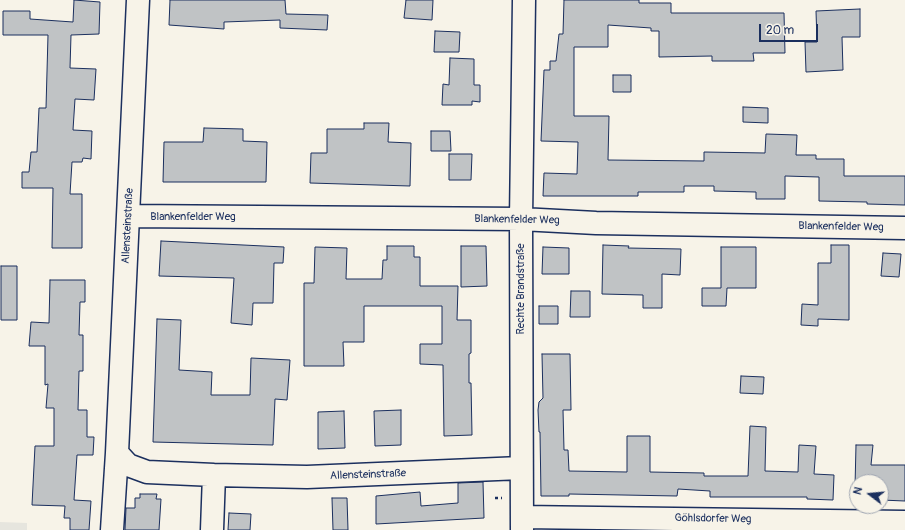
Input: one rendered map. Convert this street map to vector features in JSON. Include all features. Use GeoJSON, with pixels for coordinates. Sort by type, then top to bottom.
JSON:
{"type":"FeatureCollection","features":[{"type":"Feature","properties":{"kind":"street","name":"Allensteinstraße"},"geometry":{"type":"LineString","coordinates":[[112,530],[117,453],[138,0]]}},
{"type":"Feature","properties":{"kind":"street","name":"Rechte Brandstraße"},"geometry":{"type":"LineString","coordinates":[[522,523],[521,219],[524,0]]}},
{"type":"Feature","properties":{"kind":"street","name":"Blankenfelder Weg"},"geometry":{"type":"LineString","coordinates":[[128,216],[521,219],[596,223],[905,228]]}},
{"type":"Feature","properties":{"kind":"street","name":"Allensteinstraße"},"geometry":{"type":"LineString","coordinates":[[117,453],[128,465],[147,472],[214,475],[307,477],[522,468]]}},
{"type":"Feature","properties":{"kind":"street"},"geometry":{"type":"LineString","coordinates":[[212,530],[214,475]]}},
{"type":"Feature","properties":{"kind":"street","name":"Göhlsdorfer Weg"},"geometry":{"type":"LineString","coordinates":[[522,523],[905,522]]}},
{"type":"Feature","properties":{"kind":"shaded area"},"geometry":{"type":"Polygon","coordinates":[[[0,522],[27,523],[27,530],[0,530],[0,522]]]}},
{"type":"Feature","properties":{"kind":"building"},"geometry":{"type":"Polygon","coordinates":[[[74,0],[100,2],[99,34],[71,35],[70,68],[96,69],[94,100],[75,99],[73,130],[92,131],[91,159],[83,158],[82,162],[72,162],[70,194],[82,194],[82,248],[52,248],[53,188],[22,188],[22,172],[29,172],[31,152],[37,152],[39,108],[46,108],[48,35],[3,35],[3,11],[30,11],[30,19],[73,22],[74,0]]]}},
{"type":"Feature","properties":{"kind":"building"},"geometry":{"type":"Polygon","coordinates":[[[170,0],[285,0],[286,14],[328,15],[327,30],[280,28],[280,20],[224,22],[224,29],[169,25],[170,0]]]}},
{"type":"Feature","properties":{"kind":"building"},"geometry":{"type":"Polygon","coordinates":[[[406,0],[433,0],[432,20],[404,18],[406,0]]]}},
{"type":"Feature","properties":{"kind":"building"},"geometry":{"type":"Polygon","coordinates":[[[564,0],[639,0],[639,3],[671,3],[671,13],[784,13],[785,53],[753,53],[754,61],[712,61],[712,56],[659,57],[659,31],[651,31],[651,28],[608,25],[608,47],[574,47],[574,116],[609,116],[608,160],[704,161],[704,152],[765,153],[766,134],[797,135],[796,155],[816,155],[816,159],[844,159],[844,176],[905,176],[905,205],[867,204],[867,202],[819,201],[819,177],[785,176],[785,199],[756,199],[756,192],[714,191],[714,186],[684,186],[684,192],[638,192],[638,196],[543,196],[544,173],[577,174],[578,142],[541,141],[544,70],[550,70],[550,61],[556,61],[559,34],[563,34],[564,0]]]}},
{"type":"Feature","properties":{"kind":"building"},"geometry":{"type":"Polygon","coordinates":[[[860,9],[860,37],[842,37],[843,70],[806,72],[805,42],[817,42],[816,11],[860,9]]]}},
{"type":"Feature","properties":{"kind":"building"},"geometry":{"type":"Polygon","coordinates":[[[435,31],[460,32],[459,52],[434,52],[435,31]]]}},
{"type":"Feature","properties":{"kind":"building"},"geometry":{"type":"Polygon","coordinates":[[[450,58],[474,59],[474,85],[480,85],[480,102],[472,101],[472,105],[442,105],[443,84],[449,85],[450,58]]]}},
{"type":"Feature","properties":{"kind":"building"},"geometry":{"type":"Polygon","coordinates":[[[613,75],[631,75],[631,92],[613,92],[613,75]]]}},
{"type":"Feature","properties":{"kind":"building"},"geometry":{"type":"Polygon","coordinates":[[[743,107],[768,108],[768,123],[743,122],[743,107]]]}},
{"type":"Feature","properties":{"kind":"building"},"geometry":{"type":"Polygon","coordinates":[[[364,123],[389,123],[388,142],[411,143],[410,186],[310,183],[311,153],[327,153],[327,129],[364,129],[364,123]]]}},
{"type":"Feature","properties":{"kind":"building"},"geometry":{"type":"Polygon","coordinates":[[[204,128],[243,129],[243,141],[267,142],[266,182],[163,182],[164,142],[203,142],[204,128]]]}},
{"type":"Feature","properties":{"kind":"building"},"geometry":{"type":"Polygon","coordinates":[[[431,131],[450,131],[451,151],[431,151],[431,131]]]}},
{"type":"Feature","properties":{"kind":"building"},"geometry":{"type":"Polygon","coordinates":[[[449,154],[472,154],[471,180],[449,180],[449,154]]]}},
{"type":"Feature","properties":{"kind":"building"},"geometry":{"type":"Polygon","coordinates":[[[161,241],[284,247],[283,263],[274,263],[273,303],[253,303],[252,325],[231,323],[234,278],[159,276],[161,241]]]}},
{"type":"Feature","properties":{"kind":"building"},"geometry":{"type":"Polygon","coordinates":[[[603,245],[629,246],[628,248],[681,249],[680,275],[662,274],[662,308],[643,308],[643,295],[602,294],[603,245]]]}},
{"type":"Feature","properties":{"kind":"building"},"geometry":{"type":"Polygon","coordinates":[[[831,245],[849,245],[849,320],[818,319],[818,326],[801,325],[802,304],[818,305],[818,263],[831,263],[831,245]]]}},
{"type":"Feature","properties":{"kind":"building"},"geometry":{"type":"Polygon","coordinates":[[[387,246],[414,246],[414,257],[420,257],[420,286],[458,286],[457,320],[471,320],[469,383],[471,383],[472,435],[444,436],[443,365],[420,364],[420,344],[442,344],[442,306],[364,306],[364,342],[343,342],[344,366],[304,366],[304,283],[314,283],[315,247],[347,248],[346,279],[382,279],[383,260],[387,260],[387,246]]]}},
{"type":"Feature","properties":{"kind":"building"},"geometry":{"type":"Polygon","coordinates":[[[461,246],[486,246],[487,286],[461,287],[461,246]]]}},
{"type":"Feature","properties":{"kind":"building"},"geometry":{"type":"Polygon","coordinates":[[[543,247],[569,248],[569,274],[542,274],[543,247]]]}},
{"type":"Feature","properties":{"kind":"building"},"geometry":{"type":"Polygon","coordinates":[[[721,247],[756,247],[756,288],[727,288],[726,306],[702,306],[702,288],[721,288],[721,247]]]}},
{"type":"Feature","properties":{"kind":"building"},"geometry":{"type":"Polygon","coordinates":[[[883,253],[901,254],[899,277],[881,276],[883,253]]]}},
{"type":"Feature","properties":{"kind":"building"},"geometry":{"type":"Polygon","coordinates":[[[1,266],[17,266],[17,320],[1,320],[1,266]]]}},
{"type":"Feature","properties":{"kind":"building"},"geometry":{"type":"Polygon","coordinates":[[[50,280],[85,280],[85,302],[80,302],[79,335],[83,335],[83,371],[79,371],[78,410],[87,410],[87,437],[94,437],[93,455],[77,455],[74,500],[91,501],[89,530],[70,530],[70,518],[64,518],[65,506],[32,505],[35,446],[54,446],[54,408],[46,408],[48,384],[45,385],[45,346],[29,346],[31,322],[49,323],[50,280]]]}},
{"type":"Feature","properties":{"kind":"building"},"geometry":{"type":"Polygon","coordinates":[[[571,291],[590,291],[590,317],[570,317],[571,291]]]}},
{"type":"Feature","properties":{"kind":"building"},"geometry":{"type":"Polygon","coordinates":[[[539,306],[558,306],[558,324],[539,324],[539,306]]]}},
{"type":"Feature","properties":{"kind":"building"},"geometry":{"type":"Polygon","coordinates":[[[157,319],[181,320],[179,370],[212,372],[211,395],[250,395],[251,358],[290,360],[287,400],[275,399],[273,445],[153,442],[157,319]]]}},
{"type":"Feature","properties":{"kind":"building"},"geometry":{"type":"Polygon","coordinates":[[[542,354],[570,354],[571,410],[563,410],[564,450],[568,450],[569,471],[627,472],[627,436],[650,436],[650,472],[704,473],[704,476],[748,476],[750,426],[766,427],[765,471],[798,472],[799,445],[816,446],[814,474],[834,475],[833,500],[807,499],[807,497],[710,497],[710,491],[678,489],[677,496],[569,494],[569,496],[541,496],[540,432],[538,410],[539,402],[543,398],[542,354]]]}},
{"type":"Feature","properties":{"kind":"building"},"geometry":{"type":"Polygon","coordinates":[[[741,376],[764,377],[763,394],[740,393],[741,376]]]}},
{"type":"Feature","properties":{"kind":"building"},"geometry":{"type":"Polygon","coordinates":[[[401,410],[401,445],[375,446],[374,411],[401,410]]]}},
{"type":"Feature","properties":{"kind":"building"},"geometry":{"type":"Polygon","coordinates":[[[344,411],[345,448],[318,449],[318,412],[344,411]]]}},
{"type":"Feature","properties":{"kind":"building"},"geometry":{"type":"Polygon","coordinates":[[[856,445],[873,445],[871,465],[905,465],[905,501],[889,500],[889,474],[855,474],[856,445]]]}},
{"type":"Feature","properties":{"kind":"building"},"geometry":{"type":"Polygon","coordinates":[[[483,482],[484,518],[376,524],[376,496],[420,492],[421,506],[458,503],[458,483],[483,482]]]}},
{"type":"Feature","properties":{"kind":"building"},"geometry":{"type":"Polygon","coordinates":[[[140,494],[157,494],[156,499],[161,499],[159,530],[125,530],[126,508],[135,508],[135,498],[140,498],[140,494]]]}},
{"type":"Feature","properties":{"kind":"building"},"geometry":{"type":"Polygon","coordinates":[[[332,498],[347,498],[348,530],[333,530],[332,498]]]}},
{"type":"Feature","properties":{"kind":"building"},"geometry":{"type":"Polygon","coordinates":[[[229,513],[251,514],[250,530],[228,530],[229,513]]]}}]}
